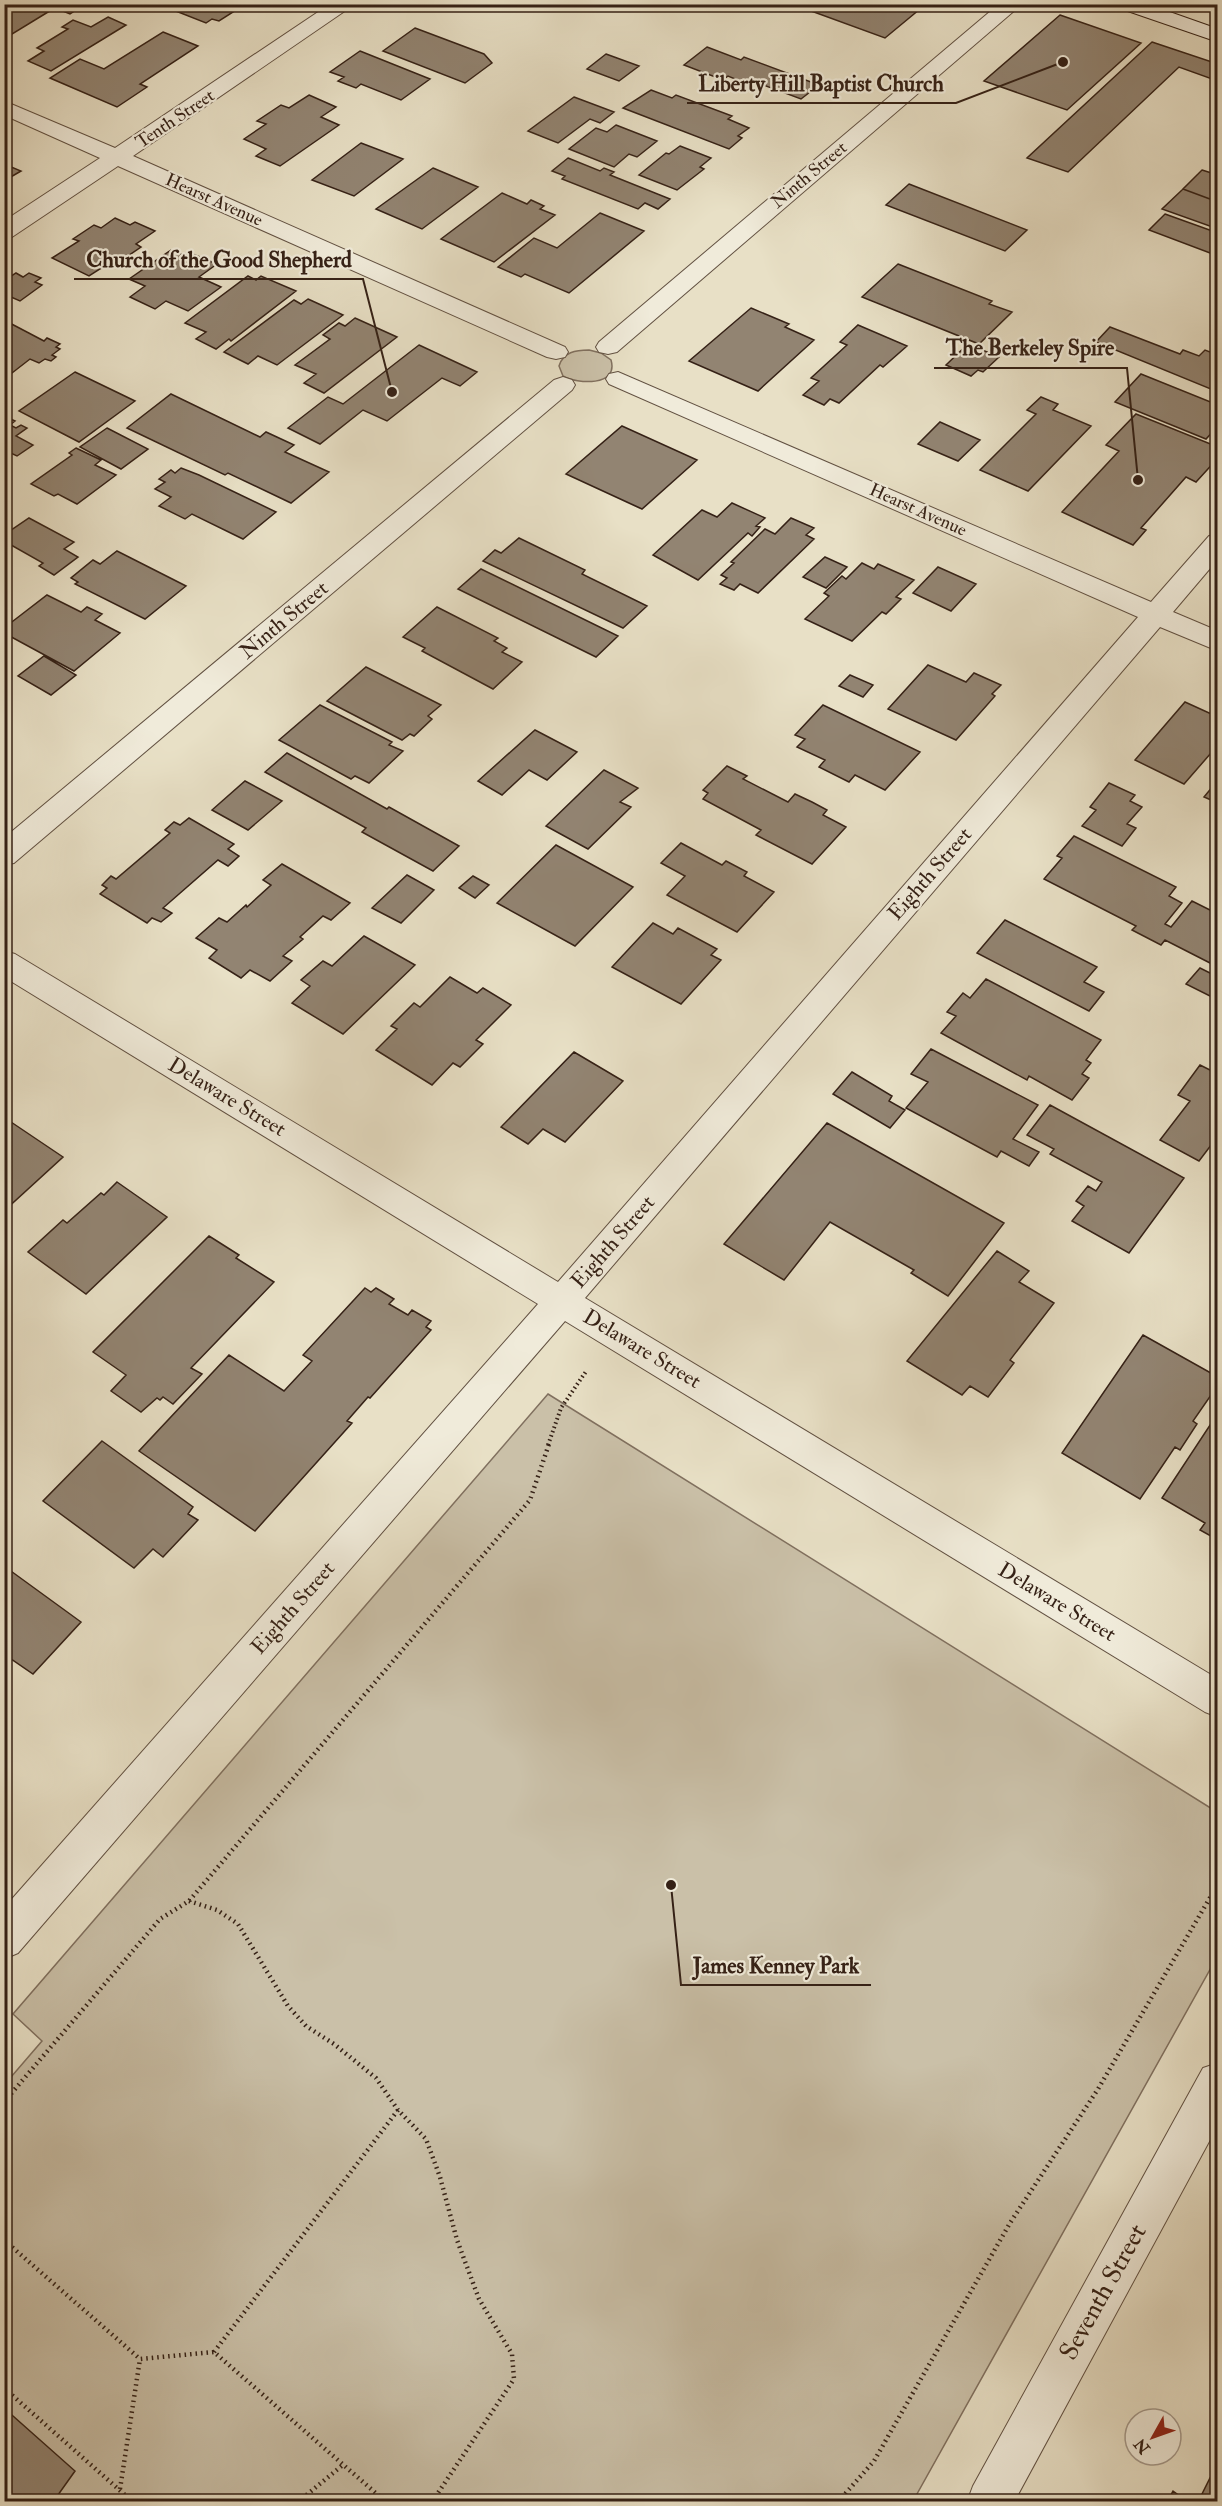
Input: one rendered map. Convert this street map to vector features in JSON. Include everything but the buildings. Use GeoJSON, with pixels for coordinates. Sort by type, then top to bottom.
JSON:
{"type":"FeatureCollection","features":[{"type":"Feature","properties":{"kind":"street","name":"Tenth Street"},"geometry":{"type":"LineString","coordinates":[[4,232],[118,158],[345,4]]}},
{"type":"Feature","properties":{"kind":"street","name":"Ninth Street"},"geometry":{"type":"LineString","coordinates":[[593,345],[1012,4]]}},
{"type":"Feature","properties":{"kind":"street"},"geometry":{"type":"LineString","coordinates":[[1126,4],[1218,36]]}},
{"type":"Feature","properties":{"kind":"street","name":"Hearst Avenue"},"geometry":{"type":"LineString","coordinates":[[4,107],[556,352]]}},
{"type":"Feature","properties":{"kind":"street"},"geometry":{"type":"LineString","coordinates":[[579,388],[549,373],[547,366],[556,352],[593,345],[621,358],[622,372],[618,378]]}},
{"type":"Feature","properties":{"kind":"street","name":"Hearst Avenue"},"geometry":{"type":"LineString","coordinates":[[618,378],[1218,642]]}},
{"type":"Feature","properties":{"kind":"street","name":"Ninth Street"},"geometry":{"type":"LineString","coordinates":[[4,855],[579,388],[611,383],[618,378]]}},
{"type":"Feature","properties":{"kind":"street","name":"Eighth Street"},"geometry":{"type":"LineString","coordinates":[[4,1939],[561,1301],[1218,542]]}},
{"type":"Feature","properties":{"kind":"street","name":"Delaware Street"},"geometry":{"type":"LineString","coordinates":[[4,962],[1218,1700]]}},
{"type":"Feature","properties":{"kind":"street","name":"Seventh Street"},"geometry":{"type":"LineString","coordinates":[[989,2502],[1218,2083]]}},
{"type":"Feature","properties":{"kind":"path"},"geometry":{"type":"LineString","coordinates":[[4,2102],[160,1919],[189,1901],[530,1500],[561,1408],[613,1332]]}},
{"type":"Feature","properties":{"kind":"path"},"geometry":{"type":"LineString","coordinates":[[838,2502],[874,2461],[1010,2223],[1098,2089],[1218,1884]]}},
{"type":"Feature","properties":{"kind":"path"},"geometry":{"type":"LineString","coordinates":[[189,1901],[217,1910],[238,1924],[288,2006],[306,2026],[376,2078],[398,2110],[426,2139],[440,2177],[457,2240],[479,2299],[512,2354],[514,2379],[432,2502]]}},
{"type":"Feature","properties":{"kind":"path"},"geometry":{"type":"LineString","coordinates":[[214,2352],[398,2110]]}},
{"type":"Feature","properties":{"kind":"path"},"geometry":{"type":"LineString","coordinates":[[4,2240],[140,2359],[214,2352],[386,2502]]}},
{"type":"Feature","properties":{"kind":"path"},"geometry":{"type":"LineString","coordinates":[[4,2253],[11,2246]]}},
{"type":"Feature","properties":{"kind":"path"},"geometry":{"type":"LineString","coordinates":[[120,2490],[140,2359]]}},
{"type":"Feature","properties":{"kind":"path"},"geometry":{"type":"LineString","coordinates":[[4,2388],[133,2502]]}},
{"type":"Feature","properties":{"kind":"path"},"geometry":{"type":"LineString","coordinates":[[298,2502],[344,2464]]}},
{"type":"Feature","properties":{"kind":"shaded area"},"geometry":{"type":"Polygon","coordinates":[[[589,350],[601,353],[611,360],[612,369],[609,375],[603,379],[586,382],[563,376],[559,366],[567,355],[575,351],[589,350]]]}},
{"type":"Feature","properties":{"kind":"shaded area"},"geometry":{"type":"Polygon","coordinates":[[[548,1394],[1217,1812],[1217,1957],[913,2501],[5,2502],[5,2084],[42,2041],[13,2014],[548,1394]]]}},
{"type":"Feature","properties":{"kind":"place","name":"Liberty Hill Baptist Church"},"geometry":{"type":"Point","coordinates":[1063,62]}},
{"type":"Feature","properties":{"kind":"place","name":"Church of the Good Shepherd"},"geometry":{"type":"Point","coordinates":[392,392]}},
{"type":"Feature","properties":{"kind":"place","name":"The Berkeley Spire"},"geometry":{"type":"Point","coordinates":[1138,480]}},
{"type":"Feature","properties":{"kind":"place","name":"James Kenney Park"},"geometry":{"type":"Point","coordinates":[671,1885]}}]}
